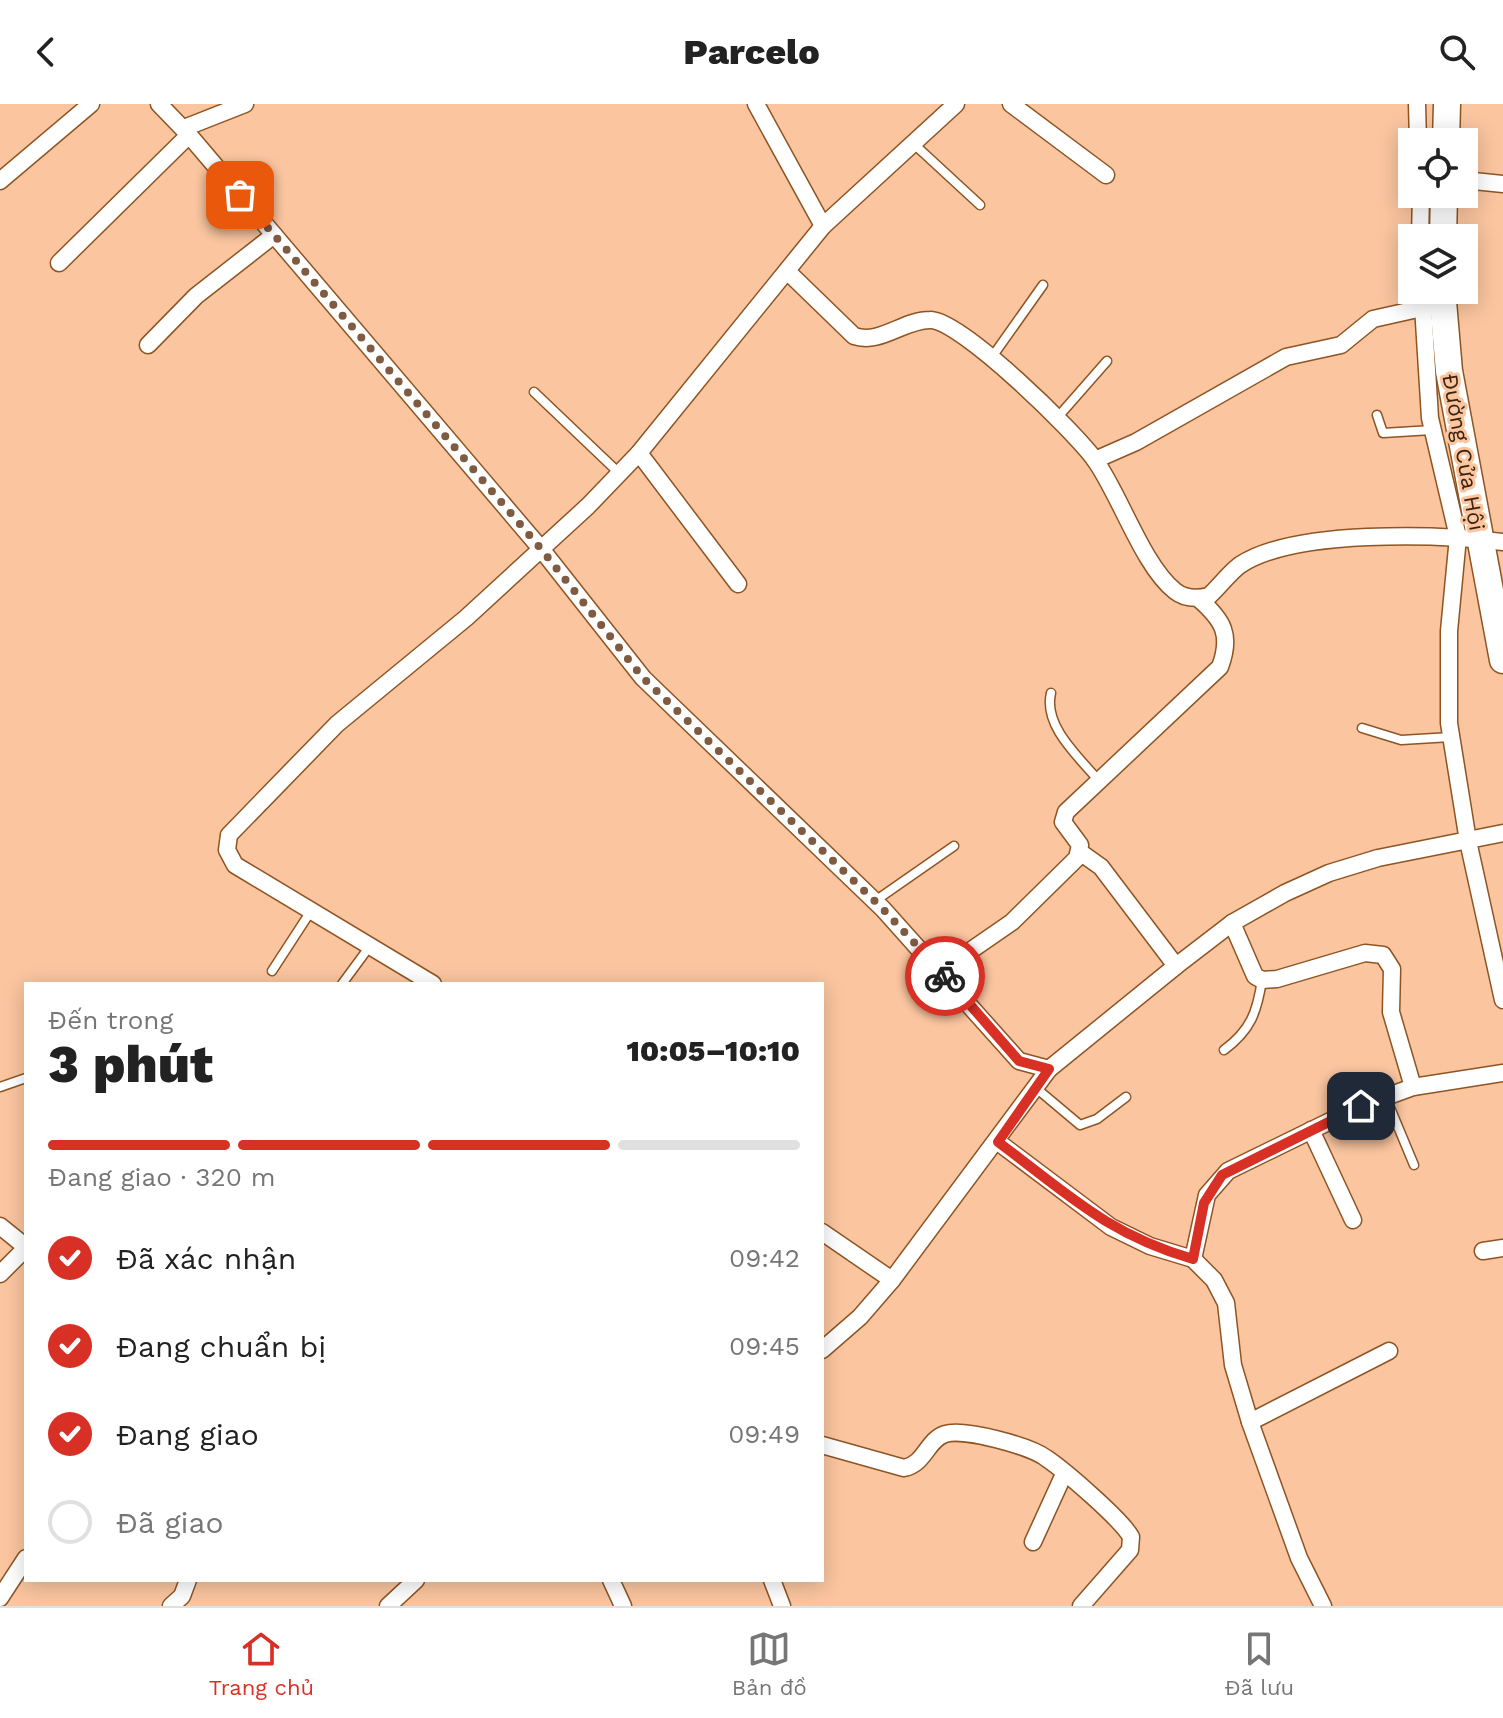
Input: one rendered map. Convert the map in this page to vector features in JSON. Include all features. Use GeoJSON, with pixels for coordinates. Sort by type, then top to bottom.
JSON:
{"type":"FeatureCollection","features":[{"type":"Feature","properties":{"kind":"main road"},"geometry":{"type":"LineString","coordinates":[[1446,128],[1447,104]]}},
{"type":"Feature","properties":{"kind":"main road","name":"Đường Cửa Hội"},"geometry":{"type":"LineString","coordinates":[[1433,304],[1449,371],[1503,660]]}},
{"type":"Feature","properties":{"kind":"street"},"geometry":{"type":"LineString","coordinates":[[0,181],[91,104]]}},
{"type":"Feature","properties":{"kind":"street"},"geometry":{"type":"LineString","coordinates":[[159,104],[187,131],[542,550],[643,678],[875,901],[1019,1061],[1049,1069]]}},
{"type":"Feature","properties":{"kind":"street"},"geometry":{"type":"LineString","coordinates":[[59,263],[187,131],[245,104]]}},
{"type":"Feature","properties":{"kind":"street"},"geometry":{"type":"LineString","coordinates":[[756,104],[823,226]]}},
{"type":"Feature","properties":{"kind":"street"},"geometry":{"type":"LineString","coordinates":[[430,982],[235,865],[227,850],[229,835],[337,724],[542,550],[620,473],[823,226],[915,145],[956,104]]}},
{"type":"Feature","properties":{"kind":"street"},"geometry":{"type":"LineString","coordinates":[[1011,104],[1106,175]]}},
{"type":"Feature","properties":{"kind":"street"},"geometry":{"type":"LineString","coordinates":[[1417,104],[1418,128]]}},
{"type":"Feature","properties":{"kind":"street"},"geometry":{"type":"LineString","coordinates":[[1478,181],[1503,184]]}},
{"type":"Feature","properties":{"kind":"street"},"geometry":{"type":"LineString","coordinates":[[148,345],[196,296],[274,235]]}},
{"type":"Feature","properties":{"kind":"street"},"geometry":{"type":"LineString","coordinates":[[788,272],[854,336],[871,338],[922,321],[943,321],[991,358],[1056,418],[1095,460],[1167,584],[1177,593],[1199,599],[1220,618],[1225,627],[1226,648],[1220,667],[1064,816],[1063,822],[1080,845],[1080,852],[1012,922],[941,971]]}},
{"type":"Feature","properties":{"kind":"street"},"geometry":{"type":"LineString","coordinates":[[1095,460],[1136,442],[1286,357],[1341,345],[1373,319],[1415,304]]}},
{"type":"Feature","properties":{"kind":"street"},"geometry":{"type":"LineString","coordinates":[[1432,304],[1432,430],[1480,539],[1447,675],[1451,737],[1468,841],[1503,1000]]}},
{"type":"Feature","properties":{"kind":"street"},"geometry":{"type":"LineString","coordinates":[[639,453],[738,584]]}},
{"type":"Feature","properties":{"kind":"street"},"geometry":{"type":"LineString","coordinates":[[1199,599],[1209,596],[1239,566],[1279,550],[1384,537],[1480,539]]}},
{"type":"Feature","properties":{"kind":"street"},"geometry":{"type":"LineString","coordinates":[[824,1348],[860,1317],[892,1280],[998,1142],[1049,1069],[1232,923],[1329,873],[1378,858],[1503,833]]}},
{"type":"Feature","properties":{"kind":"street"},"geometry":{"type":"LineString","coordinates":[[1080,852],[1101,867],[1176,966]]}},
{"type":"Feature","properties":{"kind":"street"},"geometry":{"type":"LineString","coordinates":[[1232,923],[1255,976],[1262,980],[1277,979],[1365,953],[1383,955],[1392,969],[1391,1012],[1413,1087]]}},
{"type":"Feature","properties":{"kind":"street"},"geometry":{"type":"LineString","coordinates":[[1193,1259],[1204,1203],[1214,1183],[1234,1168],[1311,1130],[1413,1087],[1503,1073]]}},
{"type":"Feature","properties":{"kind":"street"},"geometry":{"type":"LineString","coordinates":[[1311,1130],[1353,1220]]}},
{"type":"Feature","properties":{"kind":"street"},"geometry":{"type":"LineString","coordinates":[[998,1142],[1111,1227],[1150,1246],[1193,1259],[1214,1280],[1226,1303],[1233,1365],[1250,1422],[1299,1558],[1323,1606]]}},
{"type":"Feature","properties":{"kind":"street"},"geometry":{"type":"LineString","coordinates":[[0,1226],[24,1245]]}},
{"type":"Feature","properties":{"kind":"street"},"geometry":{"type":"LineString","coordinates":[[824,1233],[892,1280]]}},
{"type":"Feature","properties":{"kind":"street"},"geometry":{"type":"LineString","coordinates":[[1483,1251],[1503,1248]]}},
{"type":"Feature","properties":{"kind":"street"},"geometry":{"type":"LineString","coordinates":[[0,1274],[24,1249]]}},
{"type":"Feature","properties":{"kind":"street"},"geometry":{"type":"LineString","coordinates":[[1250,1422],[1389,1351]]}},
{"type":"Feature","properties":{"kind":"street"},"geometry":{"type":"LineString","coordinates":[[824,1446],[904,1468],[924,1458],[937,1439],[954,1433],[1024,1447],[1047,1458],[1128,1532],[1132,1542],[1123,1561],[1081,1606]]}},
{"type":"Feature","properties":{"kind":"street"},"geometry":{"type":"LineString","coordinates":[[1033,1542],[1064,1474]]}},
{"type":"Feature","properties":{"kind":"street"},"geometry":{"type":"LineString","coordinates":[[0,1598],[24,1561]]}},
{"type":"Feature","properties":{"kind":"street"},"geometry":{"type":"LineString","coordinates":[[171,1606],[182,1596],[187,1582]]}},
{"type":"Feature","properties":{"kind":"street"},"geometry":{"type":"LineString","coordinates":[[388,1606],[414,1582]]}},
{"type":"Feature","properties":{"kind":"street"},"geometry":{"type":"LineString","coordinates":[[612,1582],[623,1606]]}},
{"type":"Feature","properties":{"kind":"street"},"geometry":{"type":"LineString","coordinates":[[773,1582],[782,1606]]}},
{"type":"Feature","properties":{"kind":"lane"},"geometry":{"type":"LineString","coordinates":[[915,145],[980,205]]}},
{"type":"Feature","properties":{"kind":"lane"},"geometry":{"type":"LineString","coordinates":[[991,358],[1043,285]]}},
{"type":"Feature","properties":{"kind":"lane"},"geometry":{"type":"LineString","coordinates":[[1056,418],[1107,361]]}},
{"type":"Feature","properties":{"kind":"lane"},"geometry":{"type":"LineString","coordinates":[[534,392],[620,473]]}},
{"type":"Feature","properties":{"kind":"lane"},"geometry":{"type":"LineString","coordinates":[[1377,415],[1383,433],[1432,430]]}},
{"type":"Feature","properties":{"kind":"lane"},"geometry":{"type":"LineString","coordinates":[[1051,693],[1049,709],[1057,727],[1099,782]]}},
{"type":"Feature","properties":{"kind":"lane"},"geometry":{"type":"LineString","coordinates":[[1362,728],[1401,740],[1451,737]]}},
{"type":"Feature","properties":{"kind":"lane"},"geometry":{"type":"LineString","coordinates":[[875,901],[954,846]]}},
{"type":"Feature","properties":{"kind":"lane"},"geometry":{"type":"LineString","coordinates":[[272,971],[312,911]]}},
{"type":"Feature","properties":{"kind":"lane"},"geometry":{"type":"LineString","coordinates":[[343,982],[370,946]]}},
{"type":"Feature","properties":{"kind":"lane"},"geometry":{"type":"LineString","coordinates":[[1224,1050],[1249,1027],[1257,1011],[1262,980]]}},
{"type":"Feature","properties":{"kind":"lane"},"geometry":{"type":"LineString","coordinates":[[0,1087],[24,1079]]}},
{"type":"Feature","properties":{"kind":"lane"},"geometry":{"type":"LineString","coordinates":[[1036,1088],[1080,1125],[1097,1119],[1126,1097]]}},
{"type":"Feature","properties":{"kind":"lane"},"geometry":{"type":"LineString","coordinates":[[1385,1097],[1414,1165]]}},
{"type":"Feature","properties":{"kind":"way so far"},"geometry":{"type":"LineString","coordinates":[[240,195],[542,550],[643,678],[883,909],[945,976]]}},
{"type":"Feature","properties":{"kind":"route"},"geometry":{"type":"LineString","coordinates":[[945,976],[1019,1061],[1049,1069],[998,1142],[1097,1218],[1128,1236],[1160,1249],[1193,1259],[1204,1203],[1214,1183],[1222,1175],[1361,1106]]}}]}
